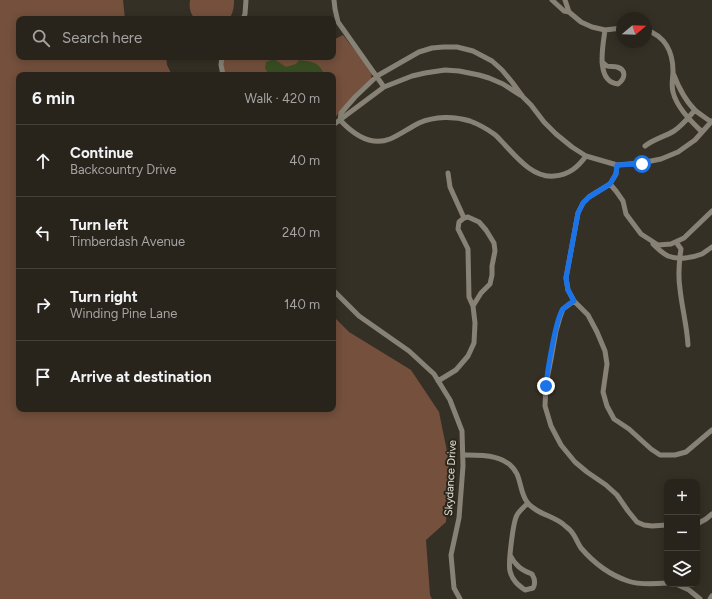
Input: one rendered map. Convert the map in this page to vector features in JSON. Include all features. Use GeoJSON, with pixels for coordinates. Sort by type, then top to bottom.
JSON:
{"type":"FeatureCollection","features":[{"type":"Feature","properties":{"kind":"street"},"geometry":{"type":"LineString","coordinates":[[244,16],[246,0]]}},
{"type":"Feature","properties":{"kind":"street"},"geometry":{"type":"LineString","coordinates":[[334,0],[338,22],[384,87]]}},
{"type":"Feature","properties":{"kind":"street"},"geometry":{"type":"LineString","coordinates":[[552,0],[564,11],[569,12],[581,22],[592,27],[605,30],[616,29]]}},
{"type":"Feature","properties":{"kind":"street"},"geometry":{"type":"LineString","coordinates":[[565,0],[569,12]]}},
{"type":"Feature","properties":{"kind":"street"},"geometry":{"type":"LineString","coordinates":[[602,62],[608,67],[616,67],[621,69],[624,73],[624,78],[622,81],[618,84],[612,84],[604,73],[602,62],[605,30]]}},
{"type":"Feature","properties":{"kind":"street"},"geometry":{"type":"LineString","coordinates":[[652,33],[664,42],[670,49],[673,60],[673,92],[683,111],[702,132]]}},
{"type":"Feature","properties":{"kind":"street"},"geometry":{"type":"LineString","coordinates":[[340,120],[341,113],[355,96],[377,76],[419,52],[432,48],[457,47],[472,51],[492,61],[502,70],[544,122],[572,147],[586,156],[617,165],[642,164],[661,159],[678,152],[695,140],[712,122],[695,110],[679,87],[673,72]]}},
{"type":"Feature","properties":{"kind":"street"},"geometry":{"type":"LineString","coordinates":[[222,60],[222,72]]}},
{"type":"Feature","properties":{"kind":"street"},"geometry":{"type":"LineString","coordinates":[[336,123],[346,117],[384,87],[425,72],[445,70],[459,71],[489,78],[503,84],[523,97]]}},
{"type":"Feature","properties":{"kind":"street"},"geometry":{"type":"LineString","coordinates":[[644,146],[674,131],[695,110]]}},
{"type":"Feature","properties":{"kind":"street"},"geometry":{"type":"LineString","coordinates":[[340,120],[359,137],[366,140],[378,141],[389,140],[420,123],[433,119],[458,118],[486,128],[525,165],[535,173],[542,175],[561,176],[572,171],[586,156]]}},
{"type":"Feature","properties":{"kind":"street"},"geometry":{"type":"LineString","coordinates":[[617,165],[616,174],[610,184],[586,200],[578,213],[566,278],[568,290],[574,301],[588,315],[605,351],[607,364],[603,392],[607,406],[614,419],[629,429],[660,455],[675,455],[686,452],[712,430]]}},
{"type":"Feature","properties":{"kind":"street"},"geometry":{"type":"LineString","coordinates":[[448,174],[450,187],[464,218]]}},
{"type":"Feature","properties":{"kind":"street"},"geometry":{"type":"LineString","coordinates":[[610,184],[623,201],[626,214],[641,234],[658,245],[671,244],[684,238],[712,211]]}},
{"type":"Feature","properties":{"kind":"street"},"geometry":{"type":"LineString","coordinates":[[438,381],[456,370],[468,356],[474,343],[475,323],[473,306],[470,297],[468,249],[458,228],[459,222],[468,217],[479,222],[486,230],[494,243],[495,250],[490,284],[481,293],[473,306]]}},
{"type":"Feature","properties":{"kind":"street"},"geometry":{"type":"LineString","coordinates":[[647,238],[664,254],[679,258],[692,257],[703,253],[712,246]]}},
{"type":"Feature","properties":{"kind":"street"},"geometry":{"type":"LineString","coordinates":[[676,242],[681,249],[679,258],[680,288],[687,328],[688,345]]}},
{"type":"Feature","properties":{"kind":"street","name":"Skydance Drive"},"geometry":{"type":"LineString","coordinates":[[336,293],[359,316],[409,351],[434,374],[450,400],[462,431],[463,466],[459,518],[451,555],[454,588],[460,599]]}},
{"type":"Feature","properties":{"kind":"street"},"geometry":{"type":"LineString","coordinates":[[574,301],[563,309],[556,331],[546,384],[545,406],[551,426],[561,445],[575,462],[617,495],[638,522],[644,525],[652,526],[664,525]]}},
{"type":"Feature","properties":{"kind":"street"},"geometry":{"type":"LineString","coordinates":[[463,455],[482,455],[499,458],[510,465],[516,473],[522,492],[528,503],[541,514],[558,520],[570,530],[590,558],[612,574],[629,581],[650,584],[664,583]]}},
{"type":"Feature","properties":{"kind":"street"},"geometry":{"type":"LineString","coordinates":[[510,555],[520,568],[532,574],[535,579],[533,588],[525,590],[516,584],[510,571],[510,555],[514,524],[517,514],[528,503]]}},
{"type":"Feature","properties":{"kind":"street"},"geometry":{"type":"LineString","coordinates":[[700,523],[706,520],[712,514]]}},
{"type":"Feature","properties":{"kind":"street"},"geometry":{"type":"LineString","coordinates":[[682,587],[689,590],[700,599]]}},
{"type":"Feature","properties":{"kind":"shaded area"},"geometry":{"type":"Polygon","coordinates":[[[0,0],[123,0],[125,16],[16,16],[16,60],[166,60],[170,72],[16,72],[16,412],[336,412],[336,319],[349,332],[411,370],[439,412],[449,461],[446,522],[426,540],[430,595],[432,599],[0,599],[0,0]]]}},
{"type":"Feature","properties":{"kind":"shaded area"},"geometry":{"type":"Polygon","coordinates":[[[190,0],[234,0],[234,6],[230,16],[193,16],[190,0]]]}},
{"type":"Feature","properties":{"kind":"shaded area"},"geometry":{"type":"Polygon","coordinates":[[[343,35],[372,72],[371,79],[356,93],[336,116],[336,72],[224,72],[224,60],[336,60],[336,38],[343,35]]]}},
{"type":"Feature","properties":{"kind":"shaded area"},"geometry":{"type":"Polygon","coordinates":[[[276,60],[286,67],[296,64],[299,60],[316,64],[323,72],[267,72],[265,68],[266,62],[276,60]]]}},
{"type":"Feature","properties":{"kind":"route"},"geometry":{"type":"LineString","coordinates":[[546,386],[560,317],[563,309],[574,301],[568,290],[566,278],[578,213],[583,203],[589,197],[610,184],[616,174],[617,165],[642,164]]}}]}
